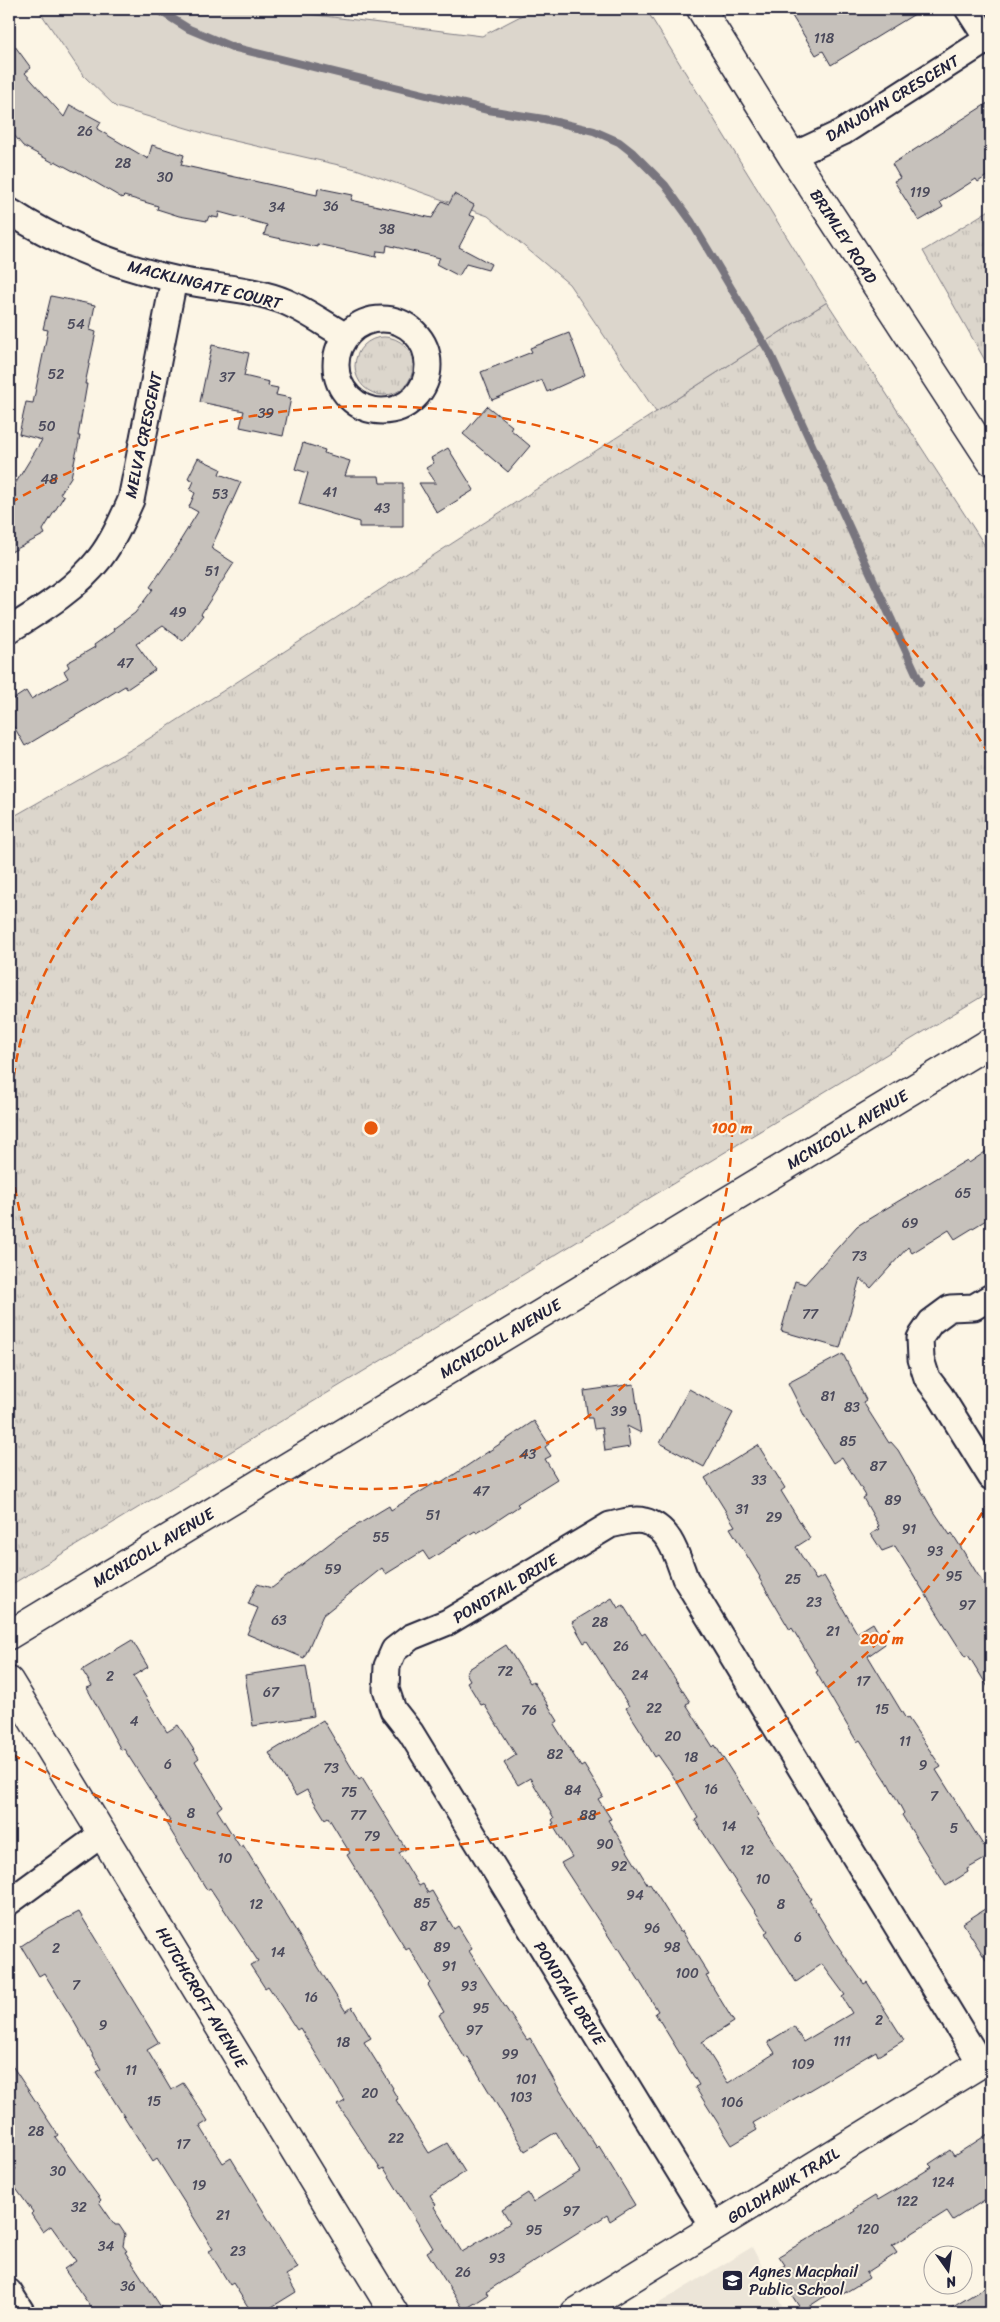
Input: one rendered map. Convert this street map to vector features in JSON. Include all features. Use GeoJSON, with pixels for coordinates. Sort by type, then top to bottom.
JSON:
{"type":"FeatureCollection","features":[{"type":"Feature","properties":{"kind":"main road","name":"BRIMLEY ROAD"},"geometry":{"type":"LineString","coordinates":[[701,9],[792,156],[991,460]]}},
{"type":"Feature","properties":{"kind":"main road","name":"MCNICOLL AVENUE"},"geometry":{"type":"LineString","coordinates":[[9,1635],[991,1042]]}},
{"type":"Feature","properties":{"kind":"main road","name":"HUTCHCROFT AVENUE"},"geometry":{"type":"LineString","coordinates":[[9,1681],[394,2313]]}},
{"type":"Feature","properties":{"kind":"main road","name":"GOLDHAWK TRAIL"},"geometry":{"type":"LineString","coordinates":[[575,2313],[986,2060]]}},
{"type":"Feature","properties":{"kind":"street"},"geometry":{"type":"LineString","coordinates":[[968,9],[989,38]]}},
{"type":"Feature","properties":{"kind":"street","name":"DANJOHN CRESCENT"},"geometry":{"type":"LineString","coordinates":[[792,156],[843,132],[989,38]]}},
{"type":"Feature","properties":{"kind":"street","name":"MACKLINGATE COURT"},"geometry":{"type":"LineString","coordinates":[[9,211],[60,241],[105,258],[174,279],[230,288],[285,302],[346,336]]}},
{"type":"Feature","properties":{"kind":"street","name":"MELVA CRESCENT"},"geometry":{"type":"LineString","coordinates":[[9,630],[44,608],[75,583],[100,558],[116,533],[130,500],[174,279]]}},
{"type":"Feature","properties":{"kind":"street"},"geometry":{"type":"LineString","coordinates":[[991,1297],[974,1307],[950,1308],[931,1322],[920,1338],[920,1359],[927,1378],[940,1395],[991,1477]]}},
{"type":"Feature","properties":{"kind":"street","name":"PONDTAIL DRIVE"},"geometry":{"type":"LineString","coordinates":[[714,2228],[411,1733],[393,1710],[386,1689],[387,1666],[394,1650],[411,1637],[448,1622],[610,1525],[628,1521],[644,1521],[660,1528],[674,1547],[685,1578],[986,2060]]}},
{"type":"Feature","properties":{"kind":"street"},"geometry":{"type":"LineString","coordinates":[[9,1902],[102,1834]]}},
{"type":"Feature","properties":{"kind":"street"},"geometry":{"type":"LineString","coordinates":[[9,2292],[22,2313]]}},
{"type":"Feature","properties":{"kind":"shaded area","name":"Agnes Macphail Public School"},"geometry":{"type":"Polygon","coordinates":[[[752,2247],[786,2313],[643,2313],[752,2247]]]}},
{"type":"Feature","properties":{"kind":"green space"},"geometry":{"type":"Polygon","coordinates":[[[38,9],[269,9],[482,36],[534,9],[646,9],[827,302],[656,412],[569,284],[488,216],[356,169],[213,136],[116,107],[83,75],[38,9]]]}},
{"type":"Feature","properties":{"kind":"green space"},"geometry":{"type":"Polygon","coordinates":[[[991,209],[991,371],[923,251],[991,209]]]}},
{"type":"Feature","properties":{"kind":"green space"},"geometry":{"type":"Polygon","coordinates":[[[827,302],[991,555],[991,991],[9,1586],[9,819],[139,745],[827,302]]]}},
{"type":"Feature","properties":{"kind":"green space"},"geometry":{"type":"Polygon","coordinates":[[[378,337],[390,337],[405,345],[413,360],[413,372],[405,387],[390,395],[378,395],[363,387],[355,372],[355,360],[363,345],[378,337]]]}},
{"type":"Feature","properties":{"kind":"building"},"geometry":{"type":"Polygon","coordinates":[[[803,9],[923,9],[831,65],[823,51],[816,55],[792,16],[803,9]]]}},
{"type":"Feature","properties":{"kind":"building"},"geometry":{"type":"Polygon","coordinates":[[[9,38],[31,68],[25,73],[64,117],[70,105],[101,122],[97,129],[148,159],[152,145],[184,155],[181,165],[317,195],[318,188],[353,195],[351,200],[432,218],[442,201],[449,204],[454,194],[474,205],[469,215],[475,217],[459,247],[491,264],[488,270],[466,264],[459,276],[436,264],[440,258],[387,245],[386,252],[377,251],[376,257],[317,244],[317,247],[264,235],[267,225],[219,212],[218,218],[209,216],[207,221],[179,216],[157,209],[158,206],[124,196],[122,198],[76,171],[55,161],[54,163],[23,146],[9,129],[9,38]]]}},
{"type":"Feature","properties":{"kind":"building"},"geometry":{"type":"Polygon","coordinates":[[[991,101],[991,173],[978,182],[976,179],[940,202],[943,207],[919,221],[894,181],[900,178],[892,164],[991,101]]]}},
{"type":"Feature","properties":{"kind":"building"},"geometry":{"type":"Polygon","coordinates":[[[51,296],[95,305],[90,330],[96,332],[85,384],[87,384],[78,436],[80,436],[71,477],[60,494],[64,496],[43,530],[45,534],[9,553],[9,494],[42,440],[19,434],[26,402],[33,403],[48,330],[43,329],[51,296]]]}},
{"type":"Feature","properties":{"kind":"building"},"geometry":{"type":"Polygon","coordinates":[[[569,333],[585,375],[547,392],[542,380],[492,400],[481,372],[532,352],[530,348],[569,333]]]}},
{"type":"Feature","properties":{"kind":"building"},"geometry":{"type":"Polygon","coordinates":[[[212,345],[249,353],[244,376],[269,382],[268,386],[278,388],[276,395],[291,398],[283,436],[240,427],[244,411],[200,402],[212,345]]]}},
{"type":"Feature","properties":{"kind":"building"},"geometry":{"type":"Polygon","coordinates":[[[487,406],[512,426],[510,429],[530,446],[508,472],[463,434],[487,406]]]}},
{"type":"Feature","properties":{"kind":"building"},"geometry":{"type":"Polygon","coordinates":[[[303,443],[325,450],[324,453],[350,461],[345,476],[379,476],[380,483],[403,483],[403,527],[359,527],[359,522],[299,504],[308,473],[295,469],[303,443]]]}},
{"type":"Feature","properties":{"kind":"building"},"geometry":{"type":"Polygon","coordinates":[[[448,448],[474,490],[437,513],[419,483],[436,483],[426,468],[434,463],[431,458],[448,448]]]}},
{"type":"Feature","properties":{"kind":"building"},"geometry":{"type":"Polygon","coordinates":[[[198,458],[221,469],[219,474],[241,482],[211,548],[234,563],[201,614],[203,615],[183,641],[163,626],[136,644],[155,670],[127,689],[125,686],[25,746],[9,718],[9,702],[26,691],[31,699],[68,678],[64,671],[69,667],[67,663],[95,647],[94,645],[135,613],[153,589],[150,587],[181,542],[198,512],[189,507],[195,493],[190,490],[194,481],[188,478],[198,458]]]}},
{"type":"Feature","properties":{"kind":"building"},"geometry":{"type":"Polygon","coordinates":[[[991,1148],[991,1217],[955,1239],[949,1230],[912,1253],[908,1247],[871,1288],[860,1278],[840,1348],[781,1331],[795,1281],[805,1284],[857,1226],[967,1160],[969,1163],[991,1148]]]}},
{"type":"Feature","properties":{"kind":"building"},"geometry":{"type":"Polygon","coordinates":[[[843,1354],[866,1400],[863,1402],[889,1443],[891,1442],[898,1450],[931,1507],[950,1535],[952,1533],[991,1596],[991,1692],[968,1655],[965,1657],[895,1546],[882,1551],[871,1534],[879,1529],[877,1527],[879,1526],[863,1498],[866,1496],[842,1457],[833,1463],[807,1421],[788,1383],[843,1354]]]}},
{"type":"Feature","properties":{"kind":"building"},"geometry":{"type":"Polygon","coordinates":[[[634,1384],[641,1433],[627,1426],[630,1447],[605,1451],[602,1428],[594,1429],[592,1418],[588,1418],[584,1391],[634,1384]]]}},
{"type":"Feature","properties":{"kind":"building"},"geometry":{"type":"Polygon","coordinates":[[[689,1389],[733,1413],[704,1467],[660,1443],[689,1389]]]}},
{"type":"Feature","properties":{"kind":"building"},"geometry":{"type":"Polygon","coordinates":[[[534,1421],[549,1444],[545,1447],[551,1456],[545,1459],[557,1479],[517,1504],[519,1506],[489,1526],[477,1533],[475,1531],[429,1560],[423,1551],[386,1574],[382,1568],[323,1615],[304,1658],[247,1634],[258,1608],[248,1604],[257,1584],[272,1588],[339,1536],[389,1506],[391,1510],[438,1481],[440,1484],[534,1421]]]}},
{"type":"Feature","properties":{"kind":"building"},"geometry":{"type":"Polygon","coordinates":[[[758,1445],[785,1488],[781,1491],[810,1538],[796,1547],[816,1580],[824,1576],[857,1633],[873,1623],[885,1644],[868,1656],[906,1719],[908,1718],[941,1767],[936,1770],[990,1856],[967,1869],[968,1872],[946,1886],[902,1815],[904,1813],[888,1783],[860,1740],[857,1742],[816,1672],[818,1671],[792,1628],[790,1630],[759,1578],[730,1528],[735,1526],[705,1478],[758,1445]]]}},
{"type":"Feature","properties":{"kind":"building"},"geometry":{"type":"Polygon","coordinates":[[[612,1598],[618,1608],[623,1605],[642,1635],[645,1633],[663,1660],[690,1702],[686,1704],[713,1747],[715,1745],[759,1815],[757,1817],[811,1899],[809,1900],[835,1942],[864,1984],[867,1982],[904,2040],[878,2056],[876,2051],[753,2123],[757,2130],[732,2145],[695,2087],[699,2085],[655,2013],[658,2011],[619,1948],[617,1949],[561,1863],[572,1857],[552,1824],[554,1823],[552,1820],[554,1818],[530,1778],[518,1785],[504,1763],[516,1755],[484,1704],[481,1705],[467,1682],[470,1680],[466,1673],[469,1669],[506,1645],[530,1683],[533,1681],[558,1721],[554,1724],[581,1767],[584,1765],[603,1796],[598,1799],[611,1819],[608,1820],[648,1885],[650,1884],[680,1932],[682,1931],[709,1975],[706,1976],[734,2022],[702,2042],[728,2083],[775,2053],[768,2042],[794,2026],[803,2042],[852,2013],[842,1997],[845,1995],[822,1964],[796,1982],[765,1933],[768,1931],[695,1820],[698,1818],[677,1782],[658,1755],[655,1757],[626,1708],[629,1706],[587,1641],[584,1643],[572,1622],[612,1598]]]}},
{"type":"Feature","properties":{"kind":"building"},"geometry":{"type":"Polygon","coordinates":[[[132,1640],[148,1667],[133,1676],[167,1732],[178,1725],[199,1758],[195,1761],[222,1806],[217,1810],[240,1847],[243,1845],[346,2012],[352,2007],[371,2038],[364,2042],[393,2088],[398,2099],[396,2100],[429,2153],[447,2143],[465,2172],[430,2195],[436,2205],[434,2207],[462,2252],[510,2223],[502,2210],[528,2193],[533,2202],[580,2172],[556,2132],[525,2151],[468,2057],[465,2058],[439,2015],[444,2012],[428,1985],[430,1983],[409,1948],[406,1950],[347,1855],[350,1853],[328,1817],[325,1819],[307,1790],[296,1796],[269,1753],[323,1720],[359,1780],[362,1778],[406,1849],[399,1853],[419,1886],[423,1884],[428,1893],[432,1891],[454,1929],[458,1926],[472,1949],[469,1951],[527,2040],[530,2038],[559,2089],[597,2148],[599,2146],[635,2205],[610,2221],[607,2215],[486,2292],[488,2295],[464,2310],[427,2252],[433,2248],[384,2168],[381,2170],[338,2105],[345,2101],[300,2028],[297,2030],[268,1986],[265,1988],[250,1965],[258,1961],[210,1888],[207,1890],[166,1823],[170,1821],[124,1749],[121,1750],[87,1688],[92,1686],[82,1670],[132,1640]]]}},
{"type":"Feature","properties":{"kind":"building"},"geometry":{"type":"Polygon","coordinates":[[[306,1666],[314,1716],[253,1726],[245,1675],[306,1666]]]}},
{"type":"Feature","properties":{"kind":"building"},"geometry":{"type":"Polygon","coordinates":[[[991,1905],[991,1968],[963,1923],[991,1905]]]}},
{"type":"Feature","properties":{"kind":"building"},"geometry":{"type":"Polygon","coordinates":[[[79,1912],[159,2043],[147,2050],[171,2090],[183,2083],[208,2121],[200,2126],[223,2163],[231,2158],[298,2268],[286,2275],[296,2292],[262,2313],[252,2313],[233,2283],[230,2285],[209,2251],[213,2249],[188,2208],[157,2159],[153,2162],[96,2072],[101,2069],[73,2020],[44,1973],[39,1976],[21,1946],[48,1928],[79,1912]]]}},
{"type":"Feature","properties":{"kind":"building"},"geometry":{"type":"Polygon","coordinates":[[[9,2061],[58,2135],[55,2137],[101,2200],[99,2202],[115,2225],[119,2225],[125,2234],[123,2246],[127,2251],[125,2252],[165,2313],[95,2313],[64,2269],[76,2261],[51,2226],[43,2232],[31,2214],[33,2212],[9,2179],[9,2175],[16,2169],[9,2159],[9,2061]]]}},
{"type":"Feature","properties":{"kind":"building"},"geometry":{"type":"Polygon","coordinates":[[[991,2132],[991,2196],[953,2220],[947,2211],[892,2246],[897,2253],[866,2273],[869,2278],[843,2294],[839,2287],[802,2311],[776,2271],[785,2265],[779,2256],[855,2211],[854,2209],[875,2196],[878,2200],[900,2187],[932,2167],[929,2164],[950,2150],[954,2156],[991,2132]]]}},
{"type":"Feature","properties":{"kind":"building"},"geometry":{"type":"Polygon","coordinates":[[[991,2284],[991,2313],[943,2313],[991,2284]]]}},
{"type":"Feature","properties":{"kind":"waterway"},"geometry":{"type":"LineString","coordinates":[[157,9],[189,29],[232,47],[488,110],[544,119],[594,131],[619,142],[633,153],[665,185],[691,221],[771,355],[920,682]]}},
{"type":"Feature","properties":{"kind":"place","name":"Agnes Macphail Public School"},"geometry":{"type":"Point","coordinates":[733,2280]}}]}
